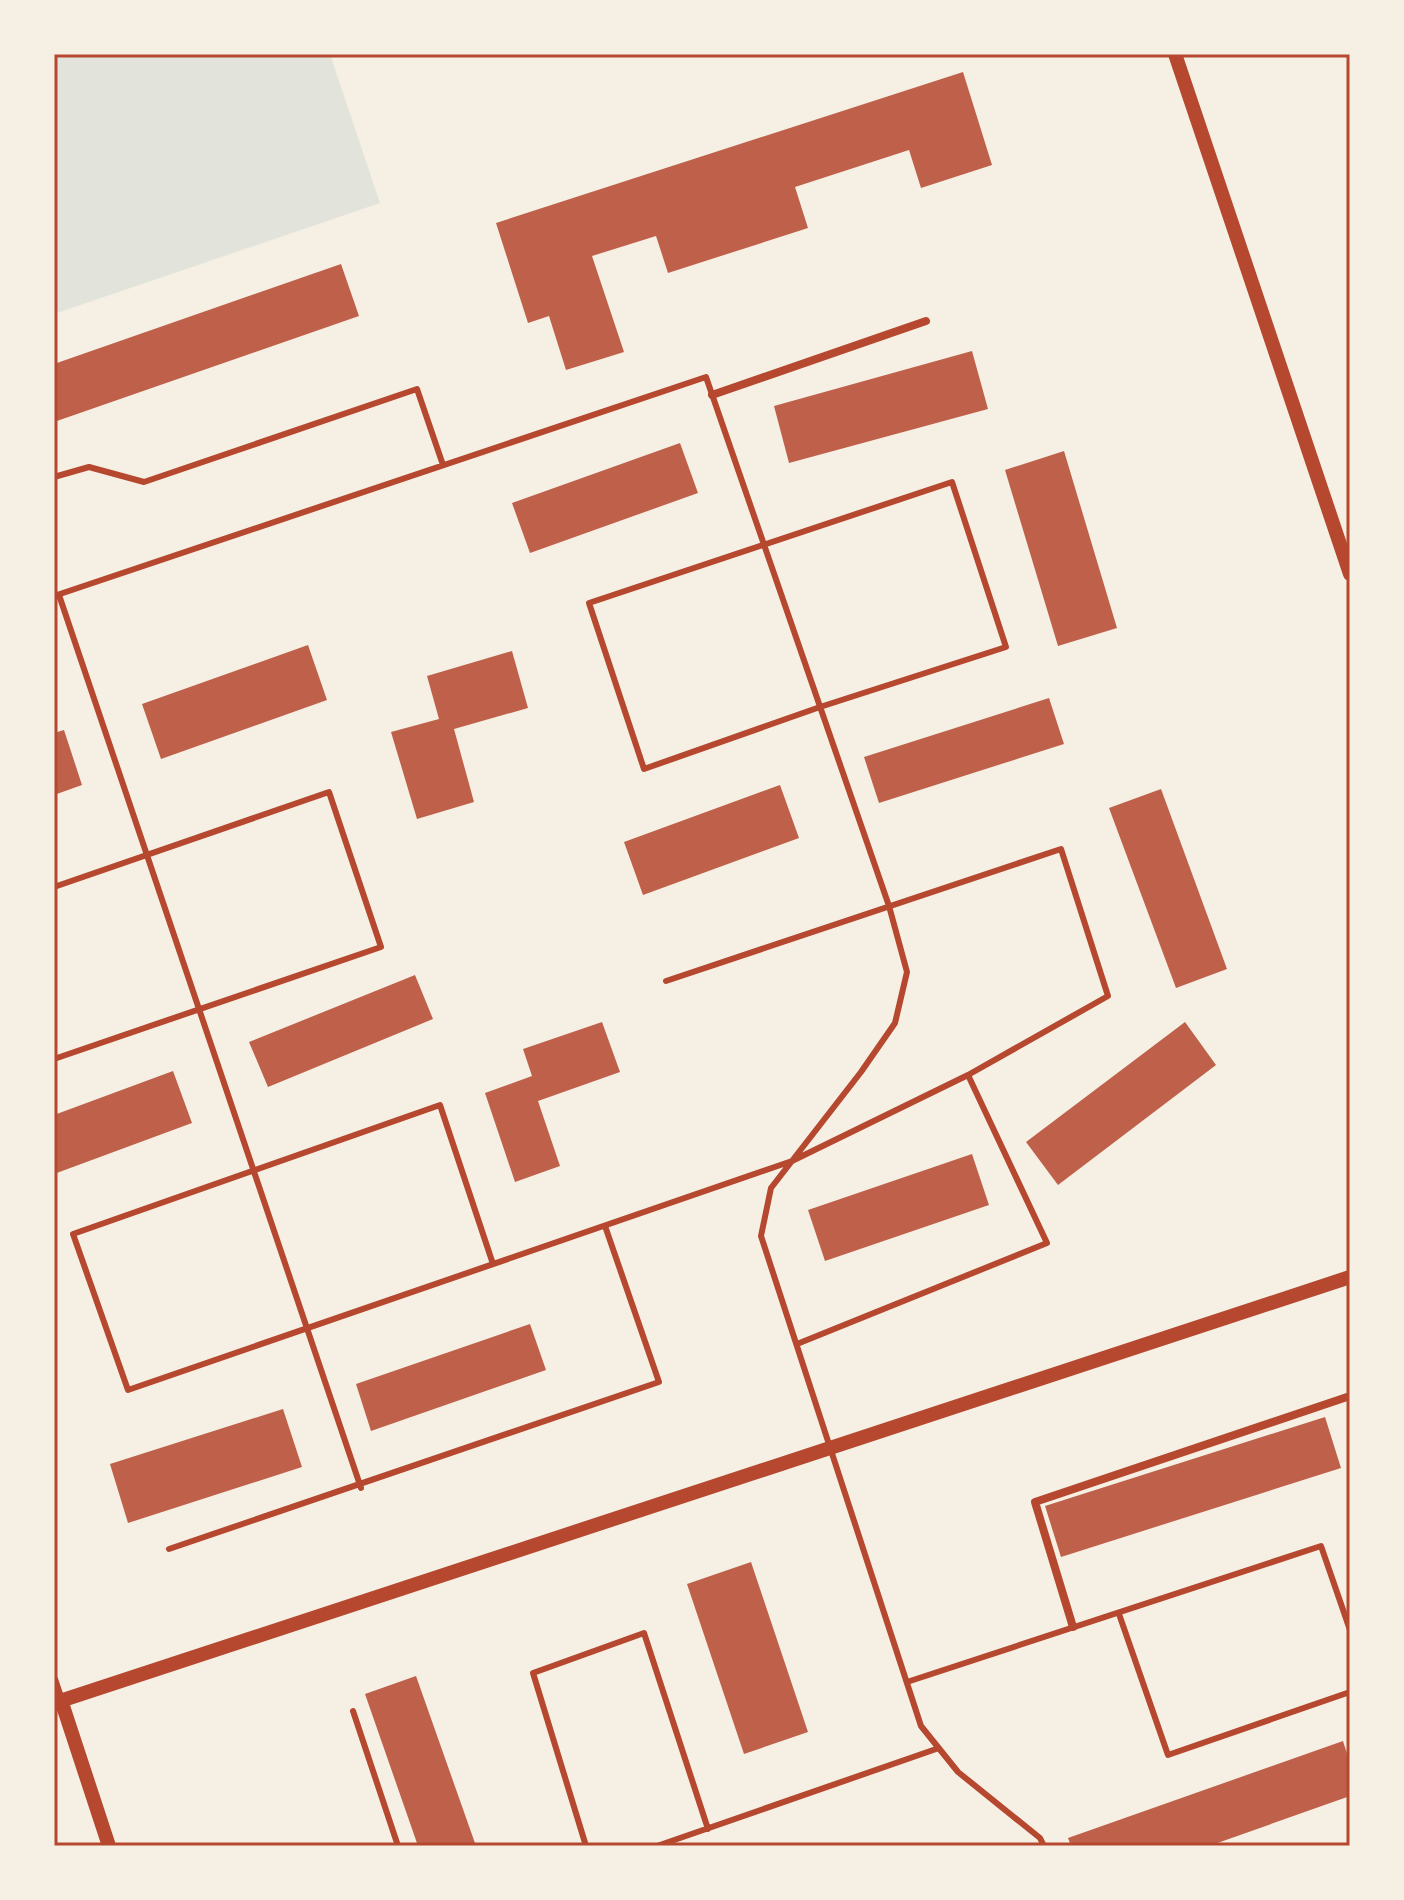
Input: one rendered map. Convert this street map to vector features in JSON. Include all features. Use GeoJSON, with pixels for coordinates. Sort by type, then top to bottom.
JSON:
{"type":"FeatureCollection","features":[{"type":"Feature","properties":{"kind":"street"},"geometry":{"type":"LineString","coordinates":[[1175,54],[1350,574]]}},
{"type":"Feature","properties":{"kind":"street"},"geometry":{"type":"LineString","coordinates":[[712,395],[926,321]]}},
{"type":"Feature","properties":{"kind":"street"},"geometry":{"type":"LineString","coordinates":[[58,1702],[1350,1277]]}},
{"type":"Feature","properties":{"kind":"street"},"geometry":{"type":"LineString","coordinates":[[1073,1627],[1035,1502],[1350,1396]]}},
{"type":"Feature","properties":{"kind":"street"},"geometry":{"type":"LineString","coordinates":[[54,1679],[58,1702],[109,1846]]}},
{"type":"Feature","properties":{"kind":"lane"},"geometry":{"type":"LineString","coordinates":[[361,1486],[56,595],[706,377],[889,906],[907,972],[895,1023],[771,1188],[761,1236],[921,1726],[958,1772],[1040,1838],[1044,1846]]}},
{"type":"Feature","properties":{"kind":"lane"},"geometry":{"type":"LineString","coordinates":[[54,477],[89,467],[144,482],[417,389],[443,465]]}},
{"type":"Feature","properties":{"kind":"lane"},"geometry":{"type":"LineString","coordinates":[[952,482],[1006,647],[820,707],[644,769],[589,603],[763,543],[952,482]]}},
{"type":"Feature","properties":{"kind":"lane"},"geometry":{"type":"LineString","coordinates":[[54,887],[329,792],[381,947],[54,1059]]}},
{"type":"Feature","properties":{"kind":"lane"},"geometry":{"type":"LineString","coordinates":[[493,1264],[440,1105],[73,1234],[128,1390],[792,1161],[968,1075],[1108,996],[1061,849],[666,981]]}},
{"type":"Feature","properties":{"kind":"lane"},"geometry":{"type":"LineString","coordinates":[[797,1344],[1047,1243],[968,1075]]}},
{"type":"Feature","properties":{"kind":"lane"},"geometry":{"type":"LineString","coordinates":[[169,1549],[659,1382],[605,1226]]}},
{"type":"Feature","properties":{"kind":"lane"},"geometry":{"type":"LineString","coordinates":[[907,1682],[1321,1546],[1350,1630]]}},
{"type":"Feature","properties":{"kind":"lane"},"geometry":{"type":"LineString","coordinates":[[1119,1614],[1168,1755],[1350,1692]]}},
{"type":"Feature","properties":{"kind":"lane"},"geometry":{"type":"LineString","coordinates":[[586,1846],[533,1673],[644,1633],[708,1829]]}},
{"type":"Feature","properties":{"kind":"lane"},"geometry":{"type":"LineString","coordinates":[[353,1711],[398,1846]]}},
{"type":"Feature","properties":{"kind":"lane"},"geometry":{"type":"LineString","coordinates":[[657,1846],[939,1748]]}},
{"type":"Feature","properties":{"kind":"shaded area"},"geometry":{"type":"Polygon","coordinates":[[[54,54],[330,54],[380,203],[54,314],[54,54]]]}},
{"type":"Feature","properties":{"kind":"building"},"geometry":{"type":"Polygon","coordinates":[[[963,72],[992,165],[921,188],[909,150],[795,187],[808,228],[668,273],[656,236],[592,256],[624,352],[566,370],[549,316],[528,323],[496,223],[963,72]]]}},
{"type":"Feature","properties":{"kind":"building"},"geometry":{"type":"Polygon","coordinates":[[[341,264],[359,316],[54,422],[54,364],[341,264]]]}},
{"type":"Feature","properties":{"kind":"building"},"geometry":{"type":"Polygon","coordinates":[[[972,351],[988,409],[789,463],[774,406],[972,351]]]}},
{"type":"Feature","properties":{"kind":"building"},"geometry":{"type":"Polygon","coordinates":[[[680,443],[698,493],[530,553],[512,503],[680,443]]]}},
{"type":"Feature","properties":{"kind":"building"},"geometry":{"type":"Polygon","coordinates":[[[1064,451],[1117,628],[1058,646],[1005,470],[1064,451]]]}},
{"type":"Feature","properties":{"kind":"building"},"geometry":{"type":"Polygon","coordinates":[[[308,645],[327,700],[161,759],[142,704],[308,645]]]}},
{"type":"Feature","properties":{"kind":"building"},"geometry":{"type":"Polygon","coordinates":[[[512,651],[528,708],[454,729],[474,802],[417,819],[391,732],[439,719],[427,676],[512,651]]]}},
{"type":"Feature","properties":{"kind":"building"},"geometry":{"type":"Polygon","coordinates":[[[1049,698],[1064,744],[879,803],[864,757],[1049,698]]]}},
{"type":"Feature","properties":{"kind":"building"},"geometry":{"type":"Polygon","coordinates":[[[64,730],[82,785],[54,795],[54,733],[64,730]]]}},
{"type":"Feature","properties":{"kind":"building"},"geometry":{"type":"Polygon","coordinates":[[[780,785],[799,838],[643,895],[624,842],[780,785]]]}},
{"type":"Feature","properties":{"kind":"building"},"geometry":{"type":"Polygon","coordinates":[[[1161,789],[1227,969],[1176,988],[1109,808],[1161,789]]]}},
{"type":"Feature","properties":{"kind":"building"},"geometry":{"type":"Polygon","coordinates":[[[415,975],[433,1019],[268,1087],[249,1042],[415,975]]]}},
{"type":"Feature","properties":{"kind":"building"},"geometry":{"type":"Polygon","coordinates":[[[602,1022],[620,1072],[538,1101],[560,1166],[515,1182],[485,1093],[532,1076],[523,1049],[602,1022]]]}},
{"type":"Feature","properties":{"kind":"building"},"geometry":{"type":"Polygon","coordinates":[[[1185,1022],[1216,1065],[1058,1185],[1026,1142],[1185,1022]]]}},
{"type":"Feature","properties":{"kind":"building"},"geometry":{"type":"Polygon","coordinates":[[[173,1071],[192,1123],[54,1174],[54,1115],[173,1071]]]}},
{"type":"Feature","properties":{"kind":"building"},"geometry":{"type":"Polygon","coordinates":[[[972,1154],[989,1205],[825,1261],[808,1210],[972,1154]]]}},
{"type":"Feature","properties":{"kind":"building"},"geometry":{"type":"Polygon","coordinates":[[[530,1324],[546,1370],[371,1431],[356,1384],[530,1324]]]}},
{"type":"Feature","properties":{"kind":"building"},"geometry":{"type":"Polygon","coordinates":[[[283,1409],[302,1467],[128,1523],[110,1464],[283,1409]]]}},
{"type":"Feature","properties":{"kind":"building"},"geometry":{"type":"Polygon","coordinates":[[[1325,1417],[1341,1468],[1061,1557],[1045,1506],[1325,1417]]]}},
{"type":"Feature","properties":{"kind":"building"},"geometry":{"type":"Polygon","coordinates":[[[751,1562],[808,1732],[744,1754],[687,1584],[751,1562]]]}},
{"type":"Feature","properties":{"kind":"building"},"geometry":{"type":"Polygon","coordinates":[[[416,1676],[476,1846],[418,1846],[365,1694],[416,1676]]]}},
{"type":"Feature","properties":{"kind":"building"},"geometry":{"type":"Polygon","coordinates":[[[1343,1741],[1350,1763],[1350,1796],[1209,1846],[1071,1846],[1068,1838],[1343,1741]]]}}]}
